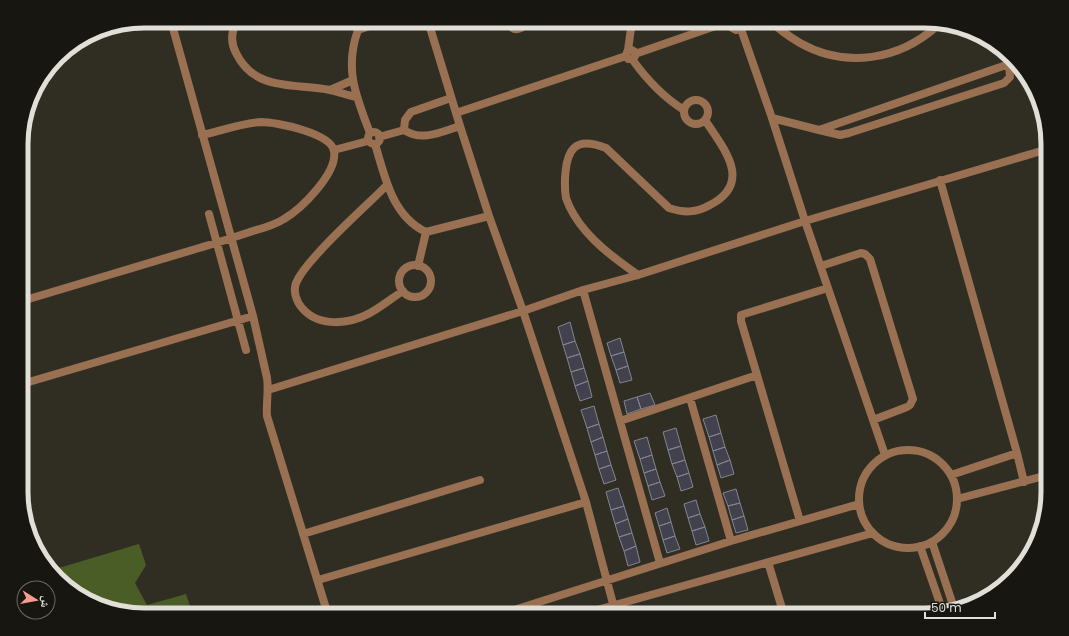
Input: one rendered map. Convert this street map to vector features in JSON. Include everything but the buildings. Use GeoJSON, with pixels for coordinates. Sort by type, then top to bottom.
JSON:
{"type":"FeatureCollection","features":[{"type":"Feature","properties":{"kind":"street"},"geometry":{"type":"LineString","coordinates":[[173,28],[253,316],[267,378],[267,416],[326,608]]}},
{"type":"Feature","properties":{"kind":"street"},"geometry":{"type":"LineString","coordinates":[[234,28],[231,40],[233,46],[241,62],[252,74],[265,81],[284,85],[330,90],[356,97]]}},
{"type":"Feature","properties":{"kind":"street"},"geometry":{"type":"LineString","coordinates":[[364,28],[358,30],[353,44],[351,64],[356,97],[373,139],[388,185],[402,213],[415,226],[426,232],[489,216]]}},
{"type":"Feature","properties":{"kind":"street"},"geometry":{"type":"LineString","coordinates":[[430,28],[489,216],[523,311],[586,502],[614,606]]}},
{"type":"Feature","properties":{"kind":"street"},"geometry":{"type":"LineString","coordinates":[[632,28],[630,55],[652,85],[663,96],[684,110],[686,118],[691,123],[698,124],[705,120],[708,114],[705,104],[696,100],[690,102],[684,110]]}},
{"type":"Feature","properties":{"kind":"street"},"geometry":{"type":"LineString","coordinates":[[456,113],[709,28]]}},
{"type":"Feature","properties":{"kind":"street"},"geometry":{"type":"LineString","coordinates":[[731,28],[741,29],[885,455]]}},
{"type":"Feature","properties":{"kind":"street"},"geometry":{"type":"LineString","coordinates":[[780,28],[793,39],[806,46],[832,56],[853,58],[879,56],[902,48],[922,38],[933,29]]}},
{"type":"Feature","properties":{"kind":"street"},"geometry":{"type":"LineString","coordinates":[[819,130],[1008,64]]}},
{"type":"Feature","properties":{"kind":"street"},"geometry":{"type":"LineString","coordinates":[[772,118],[840,134],[1004,83],[1010,77],[1010,65]]}},
{"type":"Feature","properties":{"kind":"street"},"geometry":{"type":"LineString","coordinates":[[330,90],[353,80]]}},
{"type":"Feature","properties":{"kind":"street"},"geometry":{"type":"LineString","coordinates":[[927,93],[931,106]]}},
{"type":"Feature","properties":{"kind":"street"},"geometry":{"type":"LineString","coordinates":[[404,130],[405,120],[411,112],[451,98]]}},
{"type":"Feature","properties":{"kind":"street"},"geometry":{"type":"LineString","coordinates":[[912,98],[916,111]]}},
{"type":"Feature","properties":{"kind":"street"},"geometry":{"type":"LineString","coordinates":[[638,275],[611,255],[587,233],[570,208],[566,199],[565,179],[569,154],[575,147],[582,144],[594,144],[606,148],[669,208],[682,212],[697,211],[723,197],[730,189],[733,179],[730,159],[705,120]]}},
{"type":"Feature","properties":{"kind":"street"},"geometry":{"type":"LineString","coordinates":[[28,299],[217,243],[275,224],[292,214],[320,186],[329,172],[334,156],[334,150],[324,139],[307,131],[267,123],[247,124],[202,135]]}},
{"type":"Feature","properties":{"kind":"street"},"geometry":{"type":"LineString","coordinates":[[334,150],[404,130],[415,136],[421,137],[460,126]]}},
{"type":"Feature","properties":{"kind":"street"},"geometry":{"type":"LineString","coordinates":[[268,390],[523,311],[583,290],[638,275],[805,221],[1041,151]]}},
{"type":"Feature","properties":{"kind":"street"},"geometry":{"type":"LineString","coordinates":[[940,180],[1024,482]]}},
{"type":"Feature","properties":{"kind":"street"},"geometry":{"type":"LineString","coordinates":[[388,185],[330,240],[314,258],[297,281],[295,291],[297,300],[306,312],[320,320],[333,322],[350,320],[367,314],[403,291]]}},
{"type":"Feature","properties":{"kind":"street"},"geometry":{"type":"LineString","coordinates":[[209,214],[246,350]]}},
{"type":"Feature","properties":{"kind":"street"},"geometry":{"type":"LineString","coordinates":[[418,266],[426,232]]}},
{"type":"Feature","properties":{"kind":"street"},"geometry":{"type":"LineString","coordinates":[[821,266],[861,253],[868,256],[870,259],[913,399],[910,406],[873,420]]}},
{"type":"Feature","properties":{"kind":"street"},"geometry":{"type":"LineString","coordinates":[[410,266],[418,266],[425,269],[429,275],[430,282],[428,289],[423,294],[416,297],[409,296],[403,291],[399,281],[402,273],[410,266]]}},
{"type":"Feature","properties":{"kind":"street"},"geometry":{"type":"LineString","coordinates":[[800,521],[741,321],[741,315],[828,288]]}},
{"type":"Feature","properties":{"kind":"street"},"geometry":{"type":"LineString","coordinates":[[583,290],[660,563]]}},
{"type":"Feature","properties":{"kind":"street"},"geometry":{"type":"LineString","coordinates":[[28,382],[253,316]]}},
{"type":"Feature","properties":{"kind":"street"},"geometry":{"type":"LineString","coordinates":[[620,421],[757,375]]}},
{"type":"Feature","properties":{"kind":"street"},"geometry":{"type":"LineString","coordinates":[[690,398],[731,541]]}},
{"type":"Feature","properties":{"kind":"street"},"geometry":{"type":"LineString","coordinates":[[900,450],[915,450],[929,454],[942,463],[951,475],[956,486],[957,499],[955,512],[950,524],[942,534],[932,542],[907,548],[895,546],[883,541],[873,533],[863,520],[859,504],[860,489],[865,475],[874,464],[885,455],[900,450]]}},
{"type":"Feature","properties":{"kind":"street"},"geometry":{"type":"LineString","coordinates":[[951,475],[1017,453]]}},
{"type":"Feature","properties":{"kind":"street"},"geometry":{"type":"LineString","coordinates":[[957,499],[1041,477]]}},
{"type":"Feature","properties":{"kind":"street"},"geometry":{"type":"LineString","coordinates":[[303,534],[480,480]]}},
{"type":"Feature","properties":{"kind":"street"},"geometry":{"type":"LineString","coordinates":[[318,580],[586,502]]}},
{"type":"Feature","properties":{"kind":"street"},"geometry":{"type":"LineString","coordinates":[[520,608],[731,541],[859,504]]}},
{"type":"Feature","properties":{"kind":"street"},"geometry":{"type":"LineString","coordinates":[[606,608],[873,533]]}},
{"type":"Feature","properties":{"kind":"street"},"geometry":{"type":"LineString","coordinates":[[932,542],[953,605]]}},
{"type":"Feature","properties":{"kind":"street"},"geometry":{"type":"LineString","coordinates":[[920,546],[941,607]]}},
{"type":"Feature","properties":{"kind":"street"},"geometry":{"type":"LineString","coordinates":[[768,562],[782,608]]}},
{"type":"Feature","properties":{"kind":"green space"},"geometry":{"type":"Polygon","coordinates":[[[139,544],[146,565],[135,583],[147,605],[186,594],[191,608],[144,608],[114,604],[100,599],[73,584],[57,569],[139,544]]]}}]}
